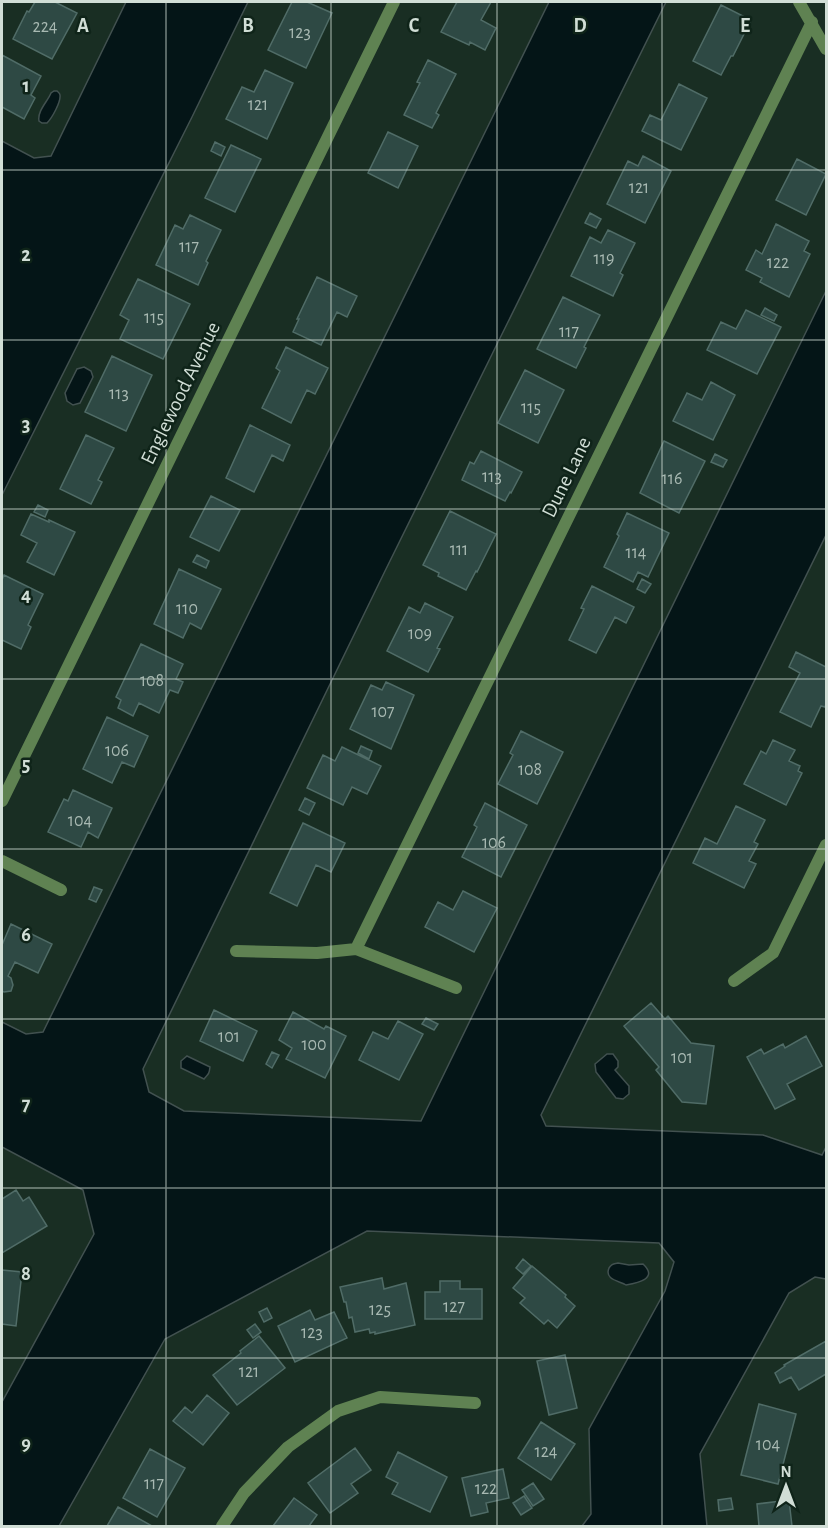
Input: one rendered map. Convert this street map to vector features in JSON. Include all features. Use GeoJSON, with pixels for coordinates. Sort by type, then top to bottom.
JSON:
{"type":"FeatureCollection","features":[{"type":"Feature","properties":{"kind":"street","name":"Englewood Avenue"},"geometry":{"type":"LineString","coordinates":[[2,801],[394,2]]}},
{"type":"Feature","properties":{"kind":"street"},"geometry":{"type":"LineString","coordinates":[[799,2],[826,49]]}},
{"type":"Feature","properties":{"kind":"street","name":"Dune Lane"},"geometry":{"type":"LineString","coordinates":[[356,950],[812,22]]}},
{"type":"Feature","properties":{"kind":"street"},"geometry":{"type":"LineString","coordinates":[[734,981],[773,953],[826,844]]}},
{"type":"Feature","properties":{"kind":"street"},"geometry":{"type":"LineString","coordinates":[[2,861],[61,890]]}},
{"type":"Feature","properties":{"kind":"street"},"geometry":{"type":"LineString","coordinates":[[236,951],[317,953],[356,950],[456,988]]}},
{"type":"Feature","properties":{"kind":"street"},"geometry":{"type":"LineString","coordinates":[[222,1527],[244,1493],[288,1447],[338,1411],[380,1397],[475,1403]]}},
{"type":"Feature","properties":{"kind":"shaded area"},"geometry":{"type":"Polygon","coordinates":[[[126,2],[248,2],[2,495],[2,141],[34,158],[51,156],[126,2]]]}},
{"type":"Feature","properties":{"kind":"shaded area"},"geometry":{"type":"Polygon","coordinates":[[[549,2],[666,2],[385,571],[143,1069],[149,1092],[184,1111],[421,1121],[826,291],[826,535],[541,1115],[546,1126],[763,1135],[822,1155],[826,1147],[826,1279],[815,1277],[789,1293],[700,1454],[707,1526],[582,1526],[591,1514],[589,1429],[665,1291],[674,1262],[659,1243],[367,1231],[165,1339],[59,1526],[2,1526],[2,1402],[94,1234],[83,1190],[2,1147],[2,1022],[26,1034],[43,1032],[549,2]]]}},
{"type":"Feature","properties":{"kind":"shaded area"},"geometry":{"type":"Polygon","coordinates":[[[54,91],[60,94],[58,106],[47,123],[42,123],[39,117],[43,106],[54,91]]]}},
{"type":"Feature","properties":{"kind":"shaded area"},"geometry":{"type":"Polygon","coordinates":[[[84,367],[91,371],[93,377],[80,403],[73,405],[67,401],[65,393],[77,369],[84,367]]]}},
{"type":"Feature","properties":{"kind":"shaded area"},"geometry":{"type":"Polygon","coordinates":[[[607,1054],[613,1054],[618,1061],[618,1067],[615,1070],[629,1086],[629,1094],[623,1099],[616,1098],[596,1072],[595,1064],[607,1054]]]}},
{"type":"Feature","properties":{"kind":"shaded area"},"geometry":{"type":"Polygon","coordinates":[[[187,1056],[210,1067],[204,1079],[181,1068],[181,1061],[187,1056]]]}},
{"type":"Feature","properties":{"kind":"shaded area"},"geometry":{"type":"Polygon","coordinates":[[[643,1264],[649,1273],[648,1277],[626,1285],[617,1281],[611,1278],[608,1272],[611,1265],[643,1264]]]}},
{"type":"Feature","properties":{"kind":"building"},"geometry":{"type":"Polygon","coordinates":[[[35,2],[55,2],[77,13],[52,59],[13,39],[27,11],[29,12],[35,2]]]}},
{"type":"Feature","properties":{"kind":"building"},"geometry":{"type":"Polygon","coordinates":[[[292,2],[307,2],[332,13],[306,68],[268,50],[292,2]]]}},
{"type":"Feature","properties":{"kind":"building"},"geometry":{"type":"Polygon","coordinates":[[[457,2],[491,2],[481,20],[496,28],[485,50],[441,32],[457,2]]]}},
{"type":"Feature","properties":{"kind":"building"},"geometry":{"type":"Polygon","coordinates":[[[721,5],[751,20],[721,75],[693,61],[721,5]]]}},
{"type":"Feature","properties":{"kind":"building"},"geometry":{"type":"Polygon","coordinates":[[[2,55],[41,76],[31,95],[35,98],[24,119],[2,107],[2,55]]]}},
{"type":"Feature","properties":{"kind":"building"},"geometry":{"type":"Polygon","coordinates":[[[428,60],[456,74],[436,113],[439,115],[432,128],[404,115],[420,83],[417,82],[428,60]]]}},
{"type":"Feature","properties":{"kind":"building"},"geometry":{"type":"Polygon","coordinates":[[[265,70],[293,83],[267,139],[226,119],[242,87],[254,92],[265,70]]]}},
{"type":"Feature","properties":{"kind":"building"},"geometry":{"type":"Polygon","coordinates":[[[679,84],[707,98],[681,150],[642,131],[650,115],[661,120],[679,84]]]}},
{"type":"Feature","properties":{"kind":"building"},"geometry":{"type":"Polygon","coordinates":[[[388,132],[418,146],[398,188],[368,173],[388,132]]]}},
{"type":"Feature","properties":{"kind":"building"},"geometry":{"type":"Polygon","coordinates":[[[215,142],[225,147],[221,156],[211,151],[215,142]]]}},
{"type":"Feature","properties":{"kind":"building"},"geometry":{"type":"Polygon","coordinates":[[[231,145],[261,159],[235,212],[205,198],[231,145]]]}},
{"type":"Feature","properties":{"kind":"building"},"geometry":{"type":"Polygon","coordinates":[[[643,156],[671,171],[645,223],[607,204],[628,161],[638,166],[643,156]]]}},
{"type":"Feature","properties":{"kind":"building"},"geometry":{"type":"Polygon","coordinates":[[[797,159],[826,174],[806,215],[776,200],[797,159]]]}},
{"type":"Feature","properties":{"kind":"building"},"geometry":{"type":"Polygon","coordinates":[[[590,213],[601,219],[596,228],[585,223],[590,213]]]}},
{"type":"Feature","properties":{"kind":"building"},"geometry":{"type":"Polygon","coordinates":[[[190,215],[221,230],[206,261],[208,263],[198,285],[156,265],[175,225],[183,229],[190,215]]]}},
{"type":"Feature","properties":{"kind":"building"},"geometry":{"type":"Polygon","coordinates":[[[776,224],[809,241],[804,251],[810,254],[789,297],[760,282],[762,278],[746,270],[756,250],[762,254],[776,224]]]}},
{"type":"Feature","properties":{"kind":"building"},"geometry":{"type":"Polygon","coordinates":[[[608,230],[635,243],[620,273],[623,275],[613,296],[571,276],[590,237],[601,243],[608,230]]]}},
{"type":"Feature","properties":{"kind":"building"},"geometry":{"type":"Polygon","coordinates":[[[317,277],[357,296],[347,317],[337,312],[321,345],[293,332],[317,277]]]}},
{"type":"Feature","properties":{"kind":"building"},"geometry":{"type":"Polygon","coordinates":[[[138,279],[190,304],[163,359],[120,339],[129,320],[120,315],[138,279]]]}},
{"type":"Feature","properties":{"kind":"building"},"geometry":{"type":"Polygon","coordinates":[[[563,297],[600,315],[576,368],[537,349],[563,297]]]}},
{"type":"Feature","properties":{"kind":"building"},"geometry":{"type":"Polygon","coordinates":[[[765,308],[777,315],[774,321],[761,315],[765,308]]]}},
{"type":"Feature","properties":{"kind":"building"},"geometry":{"type":"Polygon","coordinates":[[[746,310],[781,327],[757,374],[707,350],[721,322],[736,329],[746,310]]]}},
{"type":"Feature","properties":{"kind":"building"},"geometry":{"type":"Polygon","coordinates":[[[286,347],[328,368],[315,394],[307,390],[291,423],[262,408],[280,371],[276,368],[286,347]]]}},
{"type":"Feature","properties":{"kind":"building"},"geometry":{"type":"Polygon","coordinates":[[[112,356],[152,375],[126,431],[85,412],[112,356]]]}},
{"type":"Feature","properties":{"kind":"building"},"geometry":{"type":"Polygon","coordinates":[[[525,370],[564,390],[538,443],[498,423],[525,370]]]}},
{"type":"Feature","properties":{"kind":"building"},"geometry":{"type":"Polygon","coordinates":[[[711,382],[735,395],[713,440],[673,421],[687,393],[702,400],[711,382]]]}},
{"type":"Feature","properties":{"kind":"building"},"geometry":{"type":"Polygon","coordinates":[[[250,425],[290,445],[283,461],[272,455],[254,492],[226,478],[250,425]]]}},
{"type":"Feature","properties":{"kind":"building"},"geometry":{"type":"Polygon","coordinates":[[[86,435],[114,448],[98,480],[102,482],[91,504],[60,489],[86,435]]]}},
{"type":"Feature","properties":{"kind":"building"},"geometry":{"type":"Polygon","coordinates":[[[664,441],[705,461],[679,513],[640,493],[664,441]]]}},
{"type":"Feature","properties":{"kind":"building"},"geometry":{"type":"Polygon","coordinates":[[[481,451],[522,472],[505,501],[462,480],[470,462],[474,464],[481,451]]]}},
{"type":"Feature","properties":{"kind":"building"},"geometry":{"type":"Polygon","coordinates":[[[715,454],[727,460],[723,467],[711,462],[715,454]]]}},
{"type":"Feature","properties":{"kind":"building"},"geometry":{"type":"Polygon","coordinates":[[[211,496],[240,510],[219,551],[190,537],[211,496]]]}},
{"type":"Feature","properties":{"kind":"building"},"geometry":{"type":"Polygon","coordinates":[[[38,505],[48,510],[45,517],[34,512],[38,505]]]}},
{"type":"Feature","properties":{"kind":"building"},"geometry":{"type":"Polygon","coordinates":[[[450,511],[496,534],[466,590],[438,576],[439,573],[423,565],[450,511]]]}},
{"type":"Feature","properties":{"kind":"building"},"geometry":{"type":"Polygon","coordinates":[[[627,513],[669,533],[648,577],[638,572],[633,582],[604,567],[627,513]]]}},
{"type":"Feature","properties":{"kind":"building"},"geometry":{"type":"Polygon","coordinates":[[[31,514],[75,532],[54,575],[27,562],[37,543],[21,535],[31,514]]]}},
{"type":"Feature","properties":{"kind":"building"},"geometry":{"type":"Polygon","coordinates":[[[197,555],[209,561],[206,568],[193,562],[197,555]]]}},
{"type":"Feature","properties":{"kind":"building"},"geometry":{"type":"Polygon","coordinates":[[[179,569],[221,589],[201,629],[190,623],[183,638],[154,624],[179,569]]]}},
{"type":"Feature","properties":{"kind":"building"},"geometry":{"type":"Polygon","coordinates":[[[4,575],[43,594],[28,625],[31,627],[21,649],[2,640],[2,580],[4,575]]]}},
{"type":"Feature","properties":{"kind":"building"},"geometry":{"type":"Polygon","coordinates":[[[642,579],[651,584],[645,593],[637,589],[642,579]]]}},
{"type":"Feature","properties":{"kind":"building"},"geometry":{"type":"Polygon","coordinates":[[[592,586],[634,607],[626,623],[615,617],[596,653],[569,640],[592,586]]]}},
{"type":"Feature","properties":{"kind":"building"},"geometry":{"type":"Polygon","coordinates":[[[425,603],[453,617],[428,672],[387,651],[409,607],[420,613],[425,603]]]}},
{"type":"Feature","properties":{"kind":"building"},"geometry":{"type":"Polygon","coordinates":[[[141,644],[183,664],[176,679],[183,682],[178,693],[170,690],[159,713],[139,703],[133,716],[118,708],[121,700],[116,697],[141,644]]]}},
{"type":"Feature","properties":{"kind":"building"},"geometry":{"type":"Polygon","coordinates":[[[796,652],[826,667],[826,704],[825,707],[821,706],[811,727],[780,712],[800,673],[789,667],[796,652]]]}},
{"type":"Feature","properties":{"kind":"building"},"geometry":{"type":"Polygon","coordinates":[[[386,682],[414,695],[391,749],[350,729],[371,685],[382,690],[386,682]]]}},
{"type":"Feature","properties":{"kind":"building"},"geometry":{"type":"Polygon","coordinates":[[[107,717],[148,736],[134,767],[122,762],[112,783],[83,769],[107,717]]]}},
{"type":"Feature","properties":{"kind":"building"},"geometry":{"type":"Polygon","coordinates":[[[521,731],[563,752],[537,804],[498,784],[513,755],[510,753],[521,731]]]}},
{"type":"Feature","properties":{"kind":"building"},"geometry":{"type":"Polygon","coordinates":[[[773,740],[795,750],[789,761],[800,766],[798,771],[802,773],[786,805],[744,784],[761,751],[766,754],[773,740]]]}},
{"type":"Feature","properties":{"kind":"building"},"geometry":{"type":"Polygon","coordinates":[[[361,746],[372,751],[369,759],[358,753],[361,746]]]}},
{"type":"Feature","properties":{"kind":"building"},"geometry":{"type":"Polygon","coordinates":[[[342,747],[381,766],[367,794],[352,787],[343,805],[307,788],[323,755],[335,761],[342,747]]]}},
{"type":"Feature","properties":{"kind":"building"},"geometry":{"type":"Polygon","coordinates":[[[73,790],[112,808],[98,838],[88,832],[81,847],[48,832],[64,799],[68,801],[73,790]]]}},
{"type":"Feature","properties":{"kind":"building"},"geometry":{"type":"Polygon","coordinates":[[[305,798],[315,803],[309,815],[299,810],[305,798]]]}},
{"type":"Feature","properties":{"kind":"building"},"geometry":{"type":"Polygon","coordinates":[[[485,803],[527,825],[501,877],[462,857],[477,827],[474,825],[485,803]]]}},
{"type":"Feature","properties":{"kind":"building"},"geometry":{"type":"Polygon","coordinates":[[[736,806],[765,820],[754,842],[758,844],[749,861],[756,864],[744,888],[693,863],[705,838],[717,844],[736,806]]]}},
{"type":"Feature","properties":{"kind":"building"},"geometry":{"type":"Polygon","coordinates":[[[303,823],[345,843],[331,872],[316,865],[297,906],[270,893],[303,823]]]}},
{"type":"Feature","properties":{"kind":"building"},"geometry":{"type":"Polygon","coordinates":[[[94,887],[102,890],[96,902],[89,899],[94,887]]]}},
{"type":"Feature","properties":{"kind":"building"},"geometry":{"type":"Polygon","coordinates":[[[463,891],[497,908],[474,952],[425,927],[438,902],[453,910],[463,891]]]}},
{"type":"Feature","properties":{"kind":"building"},"geometry":{"type":"Polygon","coordinates":[[[11,924],[52,944],[38,973],[15,962],[8,976],[13,985],[11,991],[4,992],[2,991],[2,945],[11,924]]]}},
{"type":"Feature","properties":{"kind":"building"},"geometry":{"type":"Polygon","coordinates":[[[651,1003],[665,1019],[668,1016],[691,1043],[714,1046],[706,1104],[682,1102],[656,1070],[659,1067],[624,1026],[651,1003]]]}},
{"type":"Feature","properties":{"kind":"building"},"geometry":{"type":"Polygon","coordinates":[[[214,1010],[257,1031],[243,1061],[200,1041],[214,1010]]]}},
{"type":"Feature","properties":{"kind":"building"},"geometry":{"type":"Polygon","coordinates":[[[293,1012],[324,1029],[326,1026],[346,1036],[325,1078],[286,1059],[292,1048],[279,1040],[293,1012]]]}},
{"type":"Feature","properties":{"kind":"building"},"geometry":{"type":"Polygon","coordinates":[[[426,1018],[438,1024],[434,1030],[422,1024],[426,1018]]]}},
{"type":"Feature","properties":{"kind":"building"},"geometry":{"type":"Polygon","coordinates":[[[398,1021],[423,1034],[399,1080],[359,1060],[373,1032],[388,1039],[398,1021]]]}},
{"type":"Feature","properties":{"kind":"building"},"geometry":{"type":"Polygon","coordinates":[[[806,1036],[822,1066],[787,1084],[795,1099],[775,1109],[747,1057],[761,1049],[764,1054],[783,1044],[785,1048],[806,1036]]]}},
{"type":"Feature","properties":{"kind":"building"},"geometry":{"type":"Polygon","coordinates":[[[272,1052],[279,1055],[272,1068],[266,1064],[272,1052]]]}},
{"type":"Feature","properties":{"kind":"building"},"geometry":{"type":"Polygon","coordinates":[[[16,1190],[23,1201],[29,1197],[47,1226],[2,1253],[2,1199],[16,1190]]]}},
{"type":"Feature","properties":{"kind":"building"},"geometry":{"type":"Polygon","coordinates":[[[523,1259],[531,1266],[523,1274],[516,1268],[523,1259]]]}},
{"type":"Feature","properties":{"kind":"building"},"geometry":{"type":"Polygon","coordinates":[[[532,1266],[566,1295],[565,1297],[575,1306],[557,1328],[548,1320],[544,1324],[520,1303],[525,1298],[513,1288],[532,1266]]]}},
{"type":"Feature","properties":{"kind":"building"},"geometry":{"type":"Polygon","coordinates":[[[2,1270],[22,1272],[16,1326],[2,1324],[2,1270]]]}},
{"type":"Feature","properties":{"kind":"building"},"geometry":{"type":"Polygon","coordinates":[[[382,1278],[384,1289],[406,1283],[415,1325],[375,1334],[375,1332],[370,1333],[369,1329],[355,1332],[352,1317],[349,1318],[340,1287],[382,1278]]]}},
{"type":"Feature","properties":{"kind":"building"},"geometry":{"type":"Polygon","coordinates":[[[440,1281],[460,1281],[460,1289],[482,1289],[482,1319],[425,1319],[425,1292],[440,1292],[440,1281]]]}},
{"type":"Feature","properties":{"kind":"building"},"geometry":{"type":"Polygon","coordinates":[[[267,1308],[272,1318],[264,1322],[259,1312],[267,1308]]]}},
{"type":"Feature","properties":{"kind":"building"},"geometry":{"type":"Polygon","coordinates":[[[310,1310],[315,1320],[334,1312],[347,1338],[295,1362],[278,1326],[310,1310]]]}},
{"type":"Feature","properties":{"kind":"building"},"geometry":{"type":"Polygon","coordinates":[[[255,1324],[261,1332],[253,1338],[247,1330],[255,1324]]]}},
{"type":"Feature","properties":{"kind":"building"},"geometry":{"type":"Polygon","coordinates":[[[259,1336],[285,1368],[237,1405],[213,1375],[259,1336]]]}},
{"type":"Feature","properties":{"kind":"building"},"geometry":{"type":"Polygon","coordinates":[[[826,1341],[826,1374],[799,1390],[791,1377],[780,1383],[775,1373],[784,1365],[826,1341]]]}},
{"type":"Feature","properties":{"kind":"building"},"geometry":{"type":"Polygon","coordinates":[[[565,1355],[577,1408],[549,1415],[537,1361],[565,1355]]]}},
{"type":"Feature","properties":{"kind":"building"},"geometry":{"type":"Polygon","coordinates":[[[207,1395],[229,1413],[203,1445],[173,1421],[185,1407],[192,1413],[207,1395]]]}},
{"type":"Feature","properties":{"kind":"building"},"geometry":{"type":"Polygon","coordinates":[[[759,1404],[796,1414],[778,1484],[741,1475],[759,1404]]]}},
{"type":"Feature","properties":{"kind":"building"},"geometry":{"type":"Polygon","coordinates":[[[541,1422],[575,1444],[551,1480],[518,1458],[541,1422]]]}},
{"type":"Feature","properties":{"kind":"building"},"geometry":{"type":"Polygon","coordinates":[[[355,1448],[371,1470],[351,1484],[358,1493],[330,1513],[308,1483],[355,1448]]]}},
{"type":"Feature","properties":{"kind":"building"},"geometry":{"type":"Polygon","coordinates":[[[150,1449],[185,1468],[157,1517],[123,1498],[150,1449]]]}},
{"type":"Feature","properties":{"kind":"building"},"geometry":{"type":"Polygon","coordinates":[[[398,1452],[447,1477],[430,1512],[392,1494],[398,1483],[386,1477],[398,1452]]]}},
{"type":"Feature","properties":{"kind":"building"},"geometry":{"type":"Polygon","coordinates":[[[503,1469],[509,1498],[486,1503],[488,1512],[471,1516],[462,1478],[503,1469]]]}},
{"type":"Feature","properties":{"kind":"building"},"geometry":{"type":"Polygon","coordinates":[[[533,1483],[544,1499],[533,1506],[522,1490],[533,1483]]]}},
{"type":"Feature","properties":{"kind":"building"},"geometry":{"type":"Polygon","coordinates":[[[524,1496],[532,1508],[521,1515],[513,1503],[524,1496]]]}},
{"type":"Feature","properties":{"kind":"building"},"geometry":{"type":"Polygon","coordinates":[[[294,1498],[317,1515],[309,1526],[273,1526],[294,1498]]]}},
{"type":"Feature","properties":{"kind":"building"},"geometry":{"type":"Polygon","coordinates":[[[731,1498],[733,1509],[719,1511],[718,1500],[731,1498]]]}},
{"type":"Feature","properties":{"kind":"building"},"geometry":{"type":"Polygon","coordinates":[[[789,1500],[792,1526],[759,1526],[757,1504],[789,1500]]]}},
{"type":"Feature","properties":{"kind":"building"},"geometry":{"type":"Polygon","coordinates":[[[118,1507],[152,1526],[107,1526],[118,1507]]]}}]}
